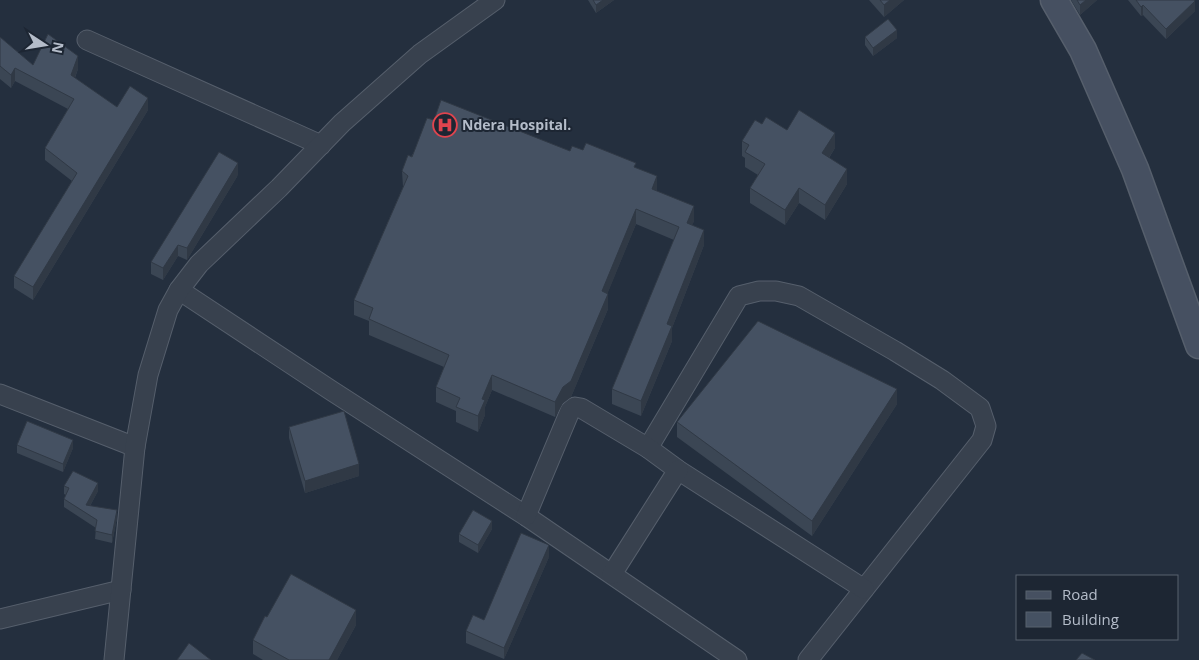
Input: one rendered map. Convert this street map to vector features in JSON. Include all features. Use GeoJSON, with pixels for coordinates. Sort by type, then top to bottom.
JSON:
{"type":"FeatureCollection","features":[{"type":"Feature","properties":{"kind":"main road"},"geometry":{"type":"LineString","coordinates":[[1054,0],[1083,50],[1135,169],[1199,345]]}},
{"type":"Feature","properties":{"kind":"street"},"geometry":{"type":"LineString","coordinates":[[114,660],[136,447],[148,375],[168,310],[179,290],[199,264],[279,188],[342,123],[420,54],[495,0]]}},
{"type":"Feature","properties":{"kind":"street"},"geometry":{"type":"LineString","coordinates":[[87,40],[321,145]]}},
{"type":"Feature","properties":{"kind":"street"},"geometry":{"type":"LineString","coordinates":[[179,290],[526,516],[737,660]]}},
{"type":"Feature","properties":{"kind":"street"},"geometry":{"type":"LineString","coordinates":[[648,448],[739,296],[758,291],[776,290],[799,296],[942,380],[980,408],[986,426],[982,440],[808,660]]}},
{"type":"Feature","properties":{"kind":"street"},"geometry":{"type":"LineString","coordinates":[[0,394],[136,447]]}},
{"type":"Feature","properties":{"kind":"street"},"geometry":{"type":"LineString","coordinates":[[526,516],[570,411],[575,407],[581,408],[648,448],[678,470],[864,589]]}},
{"type":"Feature","properties":{"kind":"street"},"geometry":{"type":"LineString","coordinates":[[612,574],[678,470]]}},
{"type":"Feature","properties":{"kind":"street"},"geometry":{"type":"LineString","coordinates":[[0,618],[121,590]]}},
{"type":"Feature","properties":{"kind":"building"},"geometry":{"type":"Polygon","coordinates":[[[593,0],[603,0],[596,5],[593,0]]]}},
{"type":"Feature","properties":{"kind":"building"},"geometry":{"type":"Polygon","coordinates":[[[880,0],[890,0],[884,5],[880,0]]]}},
{"type":"Feature","properties":{"kind":"building"},"geometry":{"type":"Polygon","coordinates":[[[1077,0],[1086,0],[1080,5],[1077,0]]]}},
{"type":"Feature","properties":{"kind":"building"},"geometry":{"type":"Polygon","coordinates":[[[1136,0],[1195,1],[1166,29],[1143,5],[1141,7],[1136,0]]]}},
{"type":"Feature","properties":{"kind":"building"},"geometry":{"type":"Polygon","coordinates":[[[888,19],[897,30],[873,48],[865,37],[888,19]]]}},
{"type":"Feature","properties":{"kind":"building"},"geometry":{"type":"Polygon","coordinates":[[[48,34],[78,56],[71,75],[117,107],[130,86],[148,98],[33,287],[14,276],[77,173],[45,148],[74,99],[15,68],[11,75],[0,66],[0,37],[33,65],[48,34]]]}},
{"type":"Feature","properties":{"kind":"building"},"geometry":{"type":"Polygon","coordinates":[[[441,100],[570,151],[572,146],[583,150],[586,143],[636,163],[634,167],[657,176],[652,189],[694,206],[687,223],[704,230],[667,324],[672,326],[641,401],[612,389],[679,227],[636,209],[602,291],[608,294],[571,381],[563,387],[555,402],[492,375],[482,399],[485,400],[478,416],[456,407],[460,398],[436,387],[449,355],[369,319],[373,308],[354,300],[408,176],[402,171],[408,155],[412,157],[427,118],[434,120],[441,100]]]}},
{"type":"Feature","properties":{"kind":"building"},"geometry":{"type":"Polygon","coordinates":[[[799,110],[835,133],[822,153],[847,169],[825,205],[799,188],[785,210],[750,188],[765,164],[745,152],[749,145],[742,141],[755,120],[762,124],[766,117],[787,130],[799,110]]]}},
{"type":"Feature","properties":{"kind":"building"},"geometry":{"type":"Polygon","coordinates":[[[219,152],[238,163],[187,248],[178,245],[163,268],[151,262],[219,152]]]}},
{"type":"Feature","properties":{"kind":"building"},"geometry":{"type":"Polygon","coordinates":[[[758,321],[897,389],[812,521],[677,422],[758,321]]]}},
{"type":"Feature","properties":{"kind":"building"},"geometry":{"type":"Polygon","coordinates":[[[344,411],[359,464],[305,481],[289,427],[344,411]]]}},
{"type":"Feature","properties":{"kind":"building"},"geometry":{"type":"Polygon","coordinates":[[[27,421],[73,440],[63,464],[17,445],[27,421]]]}},
{"type":"Feature","properties":{"kind":"building"},"geometry":{"type":"Polygon","coordinates":[[[73,471],[98,483],[86,505],[117,510],[112,535],[95,531],[97,520],[64,499],[69,488],[64,486],[73,471]]]}},
{"type":"Feature","properties":{"kind":"building"},"geometry":{"type":"Polygon","coordinates":[[[473,510],[492,521],[478,545],[459,534],[473,510]]]}},
{"type":"Feature","properties":{"kind":"building"},"geometry":{"type":"Polygon","coordinates":[[[521,533],[549,545],[504,648],[466,631],[473,615],[484,620],[521,533]]]}},
{"type":"Feature","properties":{"kind":"building"},"geometry":{"type":"Polygon","coordinates":[[[291,574],[356,610],[329,660],[289,660],[253,640],[265,616],[267,617],[291,574]]]}},
{"type":"Feature","properties":{"kind":"building"},"geometry":{"type":"Polygon","coordinates":[[[189,643],[211,660],[177,660],[189,643]]]}},
{"type":"Feature","properties":{"kind":"building"},"geometry":{"type":"Polygon","coordinates":[[[1082,653],[1095,660],[1076,660],[1082,653]]]}},
{"type":"Feature","properties":{"kind":"place","name":"Ndera Hospital."},"geometry":{"type":"Point","coordinates":[445,125]}}]}
